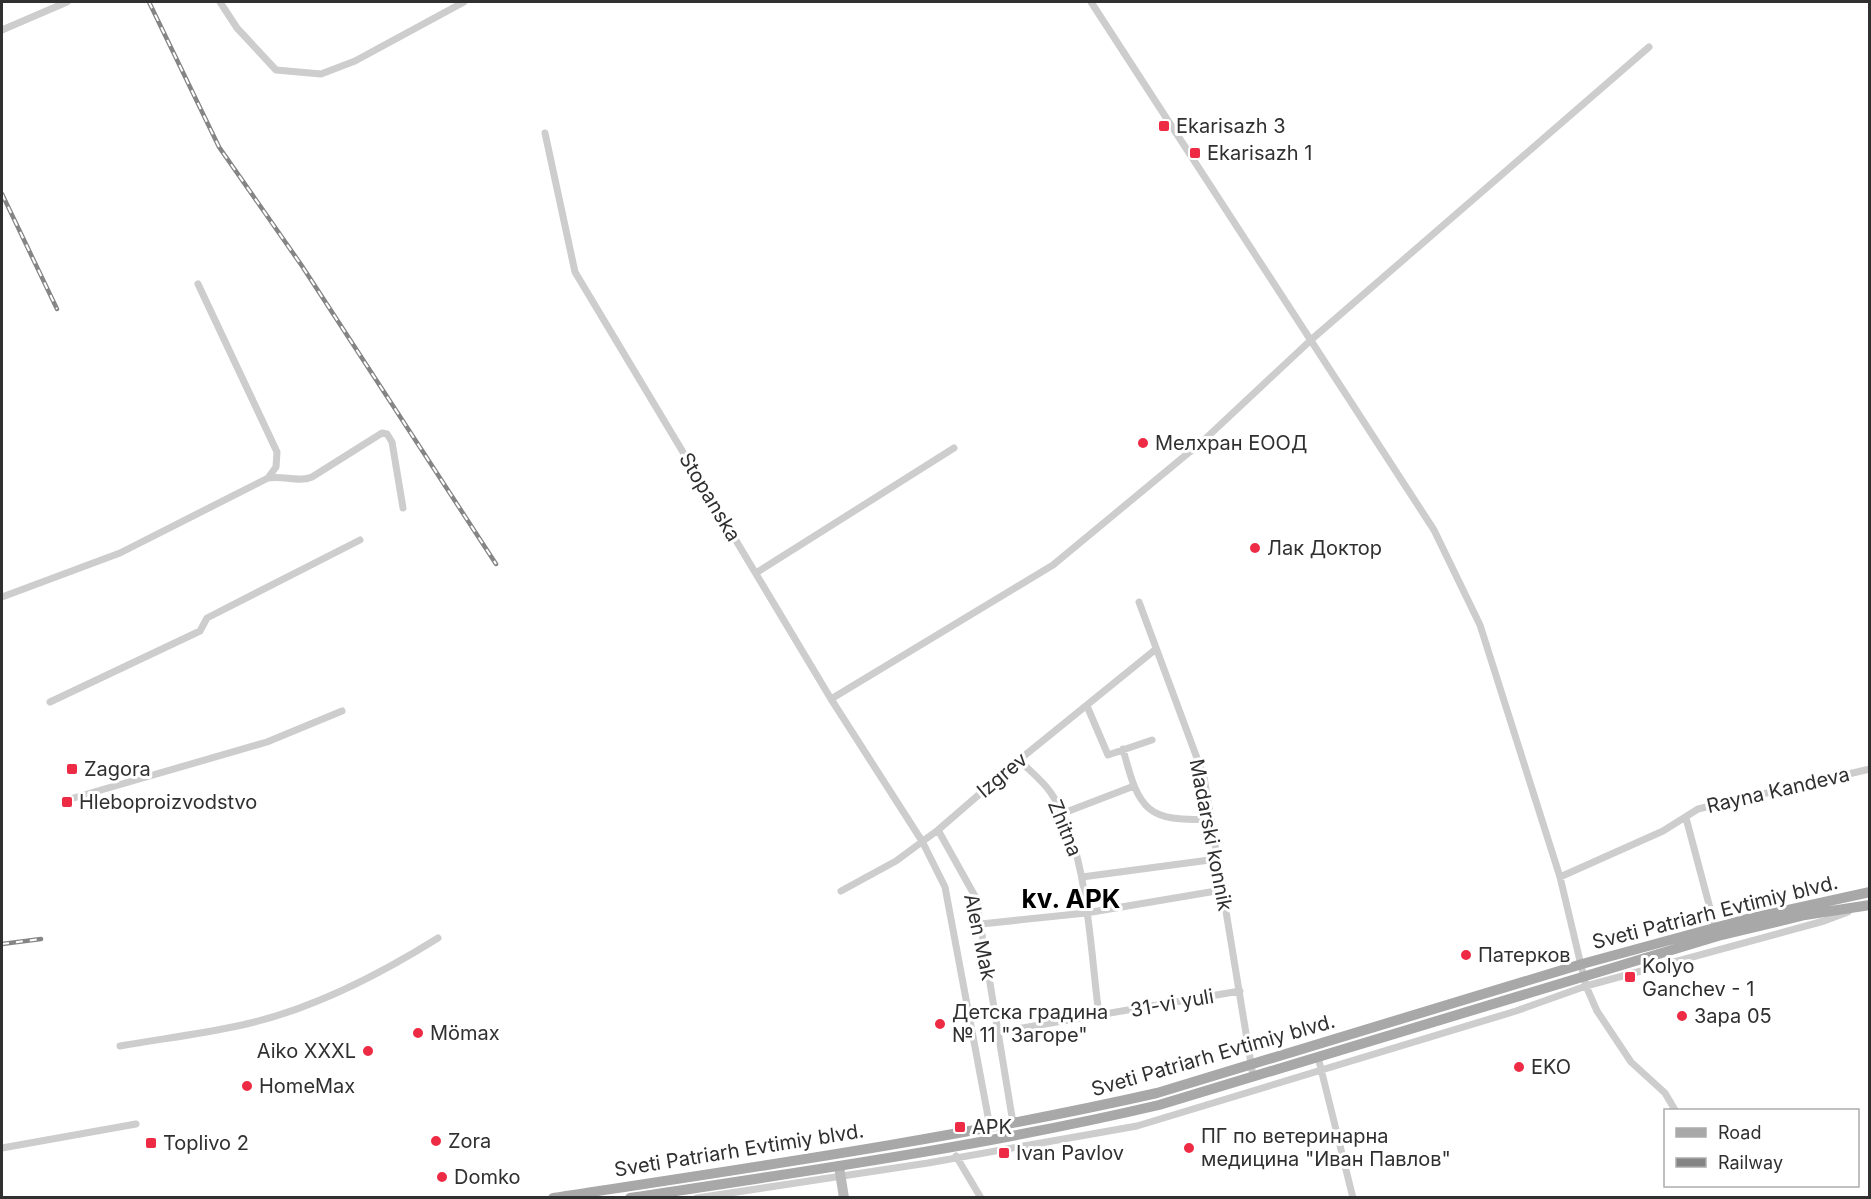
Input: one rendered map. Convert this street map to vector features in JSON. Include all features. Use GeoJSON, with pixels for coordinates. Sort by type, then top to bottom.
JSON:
{"type":"FeatureCollection","features":[{"type":"Feature","properties":{"kind":"main road","name":"Sveti Patriarh Evtimiy blvd."},"geometry":{"type":"LineString","coordinates":[[630,1197],[840,1171],[1159,1105],[1252,1070],[1582,964],[1715,927],[1869,892]]}},
{"type":"Feature","properties":{"kind":"main road","name":"Sveti Patriarh Evtimiy blvd."},"geometry":{"type":"LineString","coordinates":[[553,1197],[862,1150],[1157,1094],[1252,1070],[1318,1057],[1586,982],[1718,936],[1805,915],[1867,905]]}},
{"type":"Feature","properties":{"kind":"main road"},"geometry":{"type":"LineString","coordinates":[[840,1171],[862,1150]]}},
{"type":"Feature","properties":{"kind":"main road"},"geometry":{"type":"LineString","coordinates":[[819,1157],[840,1171],[844,1197]]}},
{"type":"Feature","properties":{"kind":"street"},"geometry":{"type":"LineString","coordinates":[[2,30],[67,2]]}},
{"type":"Feature","properties":{"kind":"street"},"geometry":{"type":"LineString","coordinates":[[220,2],[237,28],[276,70],[321,74],[355,61],[464,2]]}},
{"type":"Feature","properties":{"kind":"street"},"geometry":{"type":"LineString","coordinates":[[1091,2],[1419,503],[1480,625],[1560,878],[1586,982],[1597,1011],[1631,1062],[1665,1093],[1674,1109]]}},
{"type":"Feature","properties":{"kind":"street"},"geometry":{"type":"LineString","coordinates":[[831,699],[1053,565],[1204,440],[1312,339],[1649,47]]}},
{"type":"Feature","properties":{"kind":"street","name":"Stopanska"},"geometry":{"type":"LineString","coordinates":[[544,133],[575,272],[831,699],[922,842],[945,887],[990,1127]]}},
{"type":"Feature","properties":{"kind":"street"},"geometry":{"type":"LineString","coordinates":[[198,284],[277,452],[276,467],[268,478]]}},
{"type":"Feature","properties":{"kind":"street"},"geometry":{"type":"LineString","coordinates":[[2,597],[120,553],[268,478],[286,477],[305,480],[377,434],[387,434],[392,441],[403,508]]}},
{"type":"Feature","properties":{"kind":"street"},"geometry":{"type":"LineString","coordinates":[[756,573],[954,448]]}},
{"type":"Feature","properties":{"kind":"street"},"geometry":{"type":"LineString","coordinates":[[50,702],[200,631],[207,618],[360,540]]}},
{"type":"Feature","properties":{"kind":"street","name":"Madarski konnik"},"geometry":{"type":"LineString","coordinates":[[1139,602],[1204,777],[1252,1070]]}},
{"type":"Feature","properties":{"kind":"street","name":"Izgrev"},"geometry":{"type":"LineString","coordinates":[[841,891],[896,861],[938,830],[1019,760],[1156,649]]}},
{"type":"Feature","properties":{"kind":"street"},"geometry":{"type":"LineString","coordinates":[[1087,706],[1108,755],[1152,740]]}},
{"type":"Feature","properties":{"kind":"street"},"geometry":{"type":"LineString","coordinates":[[70,799],[267,742],[342,711]]}},
{"type":"Feature","properties":{"kind":"street"},"geometry":{"type":"LineString","coordinates":[[1123,749],[1134,786],[1148,807],[1157,815],[1171,820],[1211,819]]}},
{"type":"Feature","properties":{"kind":"street","name":"Zhitna"},"geometry":{"type":"LineString","coordinates":[[1019,760],[1051,793],[1072,836],[1082,877],[1099,1015]]}},
{"type":"Feature","properties":{"kind":"street","name":"Rayna Kandeva"},"geometry":{"type":"LineString","coordinates":[[1560,878],[1663,831],[1698,809],[1869,770]]}},
{"type":"Feature","properties":{"kind":"street"},"geometry":{"type":"LineString","coordinates":[[1061,814],[1134,786]]}},
{"type":"Feature","properties":{"kind":"street"},"geometry":{"type":"LineString","coordinates":[[1686,818],[1715,927]]}},
{"type":"Feature","properties":{"kind":"street","name":"Alen Mak"},"geometry":{"type":"LineString","coordinates":[[938,830],[976,898],[1013,1123]]}},
{"type":"Feature","properties":{"kind":"street"},"geometry":{"type":"LineString","coordinates":[[1082,877],[1217,859]]}},
{"type":"Feature","properties":{"kind":"street"},"geometry":{"type":"LineString","coordinates":[[981,924],[1086,913],[1222,890]]}},
{"type":"Feature","properties":{"kind":"street"},"geometry":{"type":"LineString","coordinates":[[120,1046],[241,1025],[284,1014],[397,962],[438,938]]}},
{"type":"Feature","properties":{"kind":"street"},"geometry":{"type":"LineString","coordinates":[[697,1197],[840,1171],[958,1158],[1137,1126],[1516,1011],[1586,982]]}},
{"type":"Feature","properties":{"kind":"street","name":"31-vi yuli"},"geometry":{"type":"LineString","coordinates":[[998,1032],[1240,991]]}},
{"type":"Feature","properties":{"kind":"street"},"geometry":{"type":"LineString","coordinates":[[1318,1057],[1353,1197]]}},
{"type":"Feature","properties":{"kind":"street"},"geometry":{"type":"LineString","coordinates":[[2,1148],[136,1124]]}},
{"type":"Feature","properties":{"kind":"street"},"geometry":{"type":"LineString","coordinates":[[947,1148],[958,1158],[981,1197]]}},
{"type":"Feature","properties":{"kind":"railway"},"geometry":{"type":"LineString","coordinates":[[149,2],[219,147],[302,266],[496,564]]}},
{"type":"Feature","properties":{"kind":"railway"},"geometry":{"type":"LineString","coordinates":[[2,194],[57,309]]}},
{"type":"Feature","properties":{"kind":"railway"},"geometry":{"type":"LineString","coordinates":[[2,944],[41,939]]}},
{"type":"Feature","properties":{"kind":"place","name":"Ekarisazh 3"},"geometry":{"type":"Point","coordinates":[1164,126]}},
{"type":"Feature","properties":{"kind":"place","name":"Ekarisazh 1"},"geometry":{"type":"Point","coordinates":[1195,153]}},
{"type":"Feature","properties":{"kind":"place","name":"Мелхран ЕООД"},"geometry":{"type":"Point","coordinates":[1143,443]}},
{"type":"Feature","properties":{"kind":"place","name":"Лак Доктор"},"geometry":{"type":"Point","coordinates":[1255,548]}},
{"type":"Feature","properties":{"kind":"place","name":"Zagora"},"geometry":{"type":"Point","coordinates":[72,769]}},
{"type":"Feature","properties":{"kind":"place","name":"Hleboproizvodstvo"},"geometry":{"type":"Point","coordinates":[67,802]}},
{"type":"Feature","properties":{"kind":"place","name":"Патерков"},"geometry":{"type":"Point","coordinates":[1466,955]}},
{"type":"Feature","properties":{"kind":"place","name":"Kolyo Ganchev - 1"},"geometry":{"type":"Point","coordinates":[1630,977]}},
{"type":"Feature","properties":{"kind":"place","name":"Зара 05"},"geometry":{"type":"Point","coordinates":[1682,1016]}},
{"type":"Feature","properties":{"kind":"place","name":"Детска градина № 11 \"Загоре\""},"geometry":{"type":"Point","coordinates":[940,1024]}},
{"type":"Feature","properties":{"kind":"place","name":"Mömax"},"geometry":{"type":"Point","coordinates":[418,1033]}},
{"type":"Feature","properties":{"kind":"place","name":"Aiko XXXL"},"geometry":{"type":"Point","coordinates":[368,1051]}},
{"type":"Feature","properties":{"kind":"place","name":"EKO"},"geometry":{"type":"Point","coordinates":[1519,1067]}},
{"type":"Feature","properties":{"kind":"place","name":"HomeMax"},"geometry":{"type":"Point","coordinates":[247,1086]}},
{"type":"Feature","properties":{"kind":"place","name":"APK"},"geometry":{"type":"Point","coordinates":[960,1127]}},
{"type":"Feature","properties":{"kind":"place","name":"Zora"},"geometry":{"type":"Point","coordinates":[436,1141]}},
{"type":"Feature","properties":{"kind":"place","name":"Toplivo 2"},"geometry":{"type":"Point","coordinates":[151,1143]}},
{"type":"Feature","properties":{"kind":"place","name":"ПГ по ветеринарна медицина \"Иван Павлов\""},"geometry":{"type":"Point","coordinates":[1189,1148]}},
{"type":"Feature","properties":{"kind":"place","name":"Ivan Pavlov"},"geometry":{"type":"Point","coordinates":[1004,1153]}},
{"type":"Feature","properties":{"kind":"place","name":"Domko"},"geometry":{"type":"Point","coordinates":[442,1177]}},
{"type":"Feature","properties":{"kind":"district","name":"kv. APK"},"geometry":{"type":"Point","coordinates":[1071,899]}}]}
